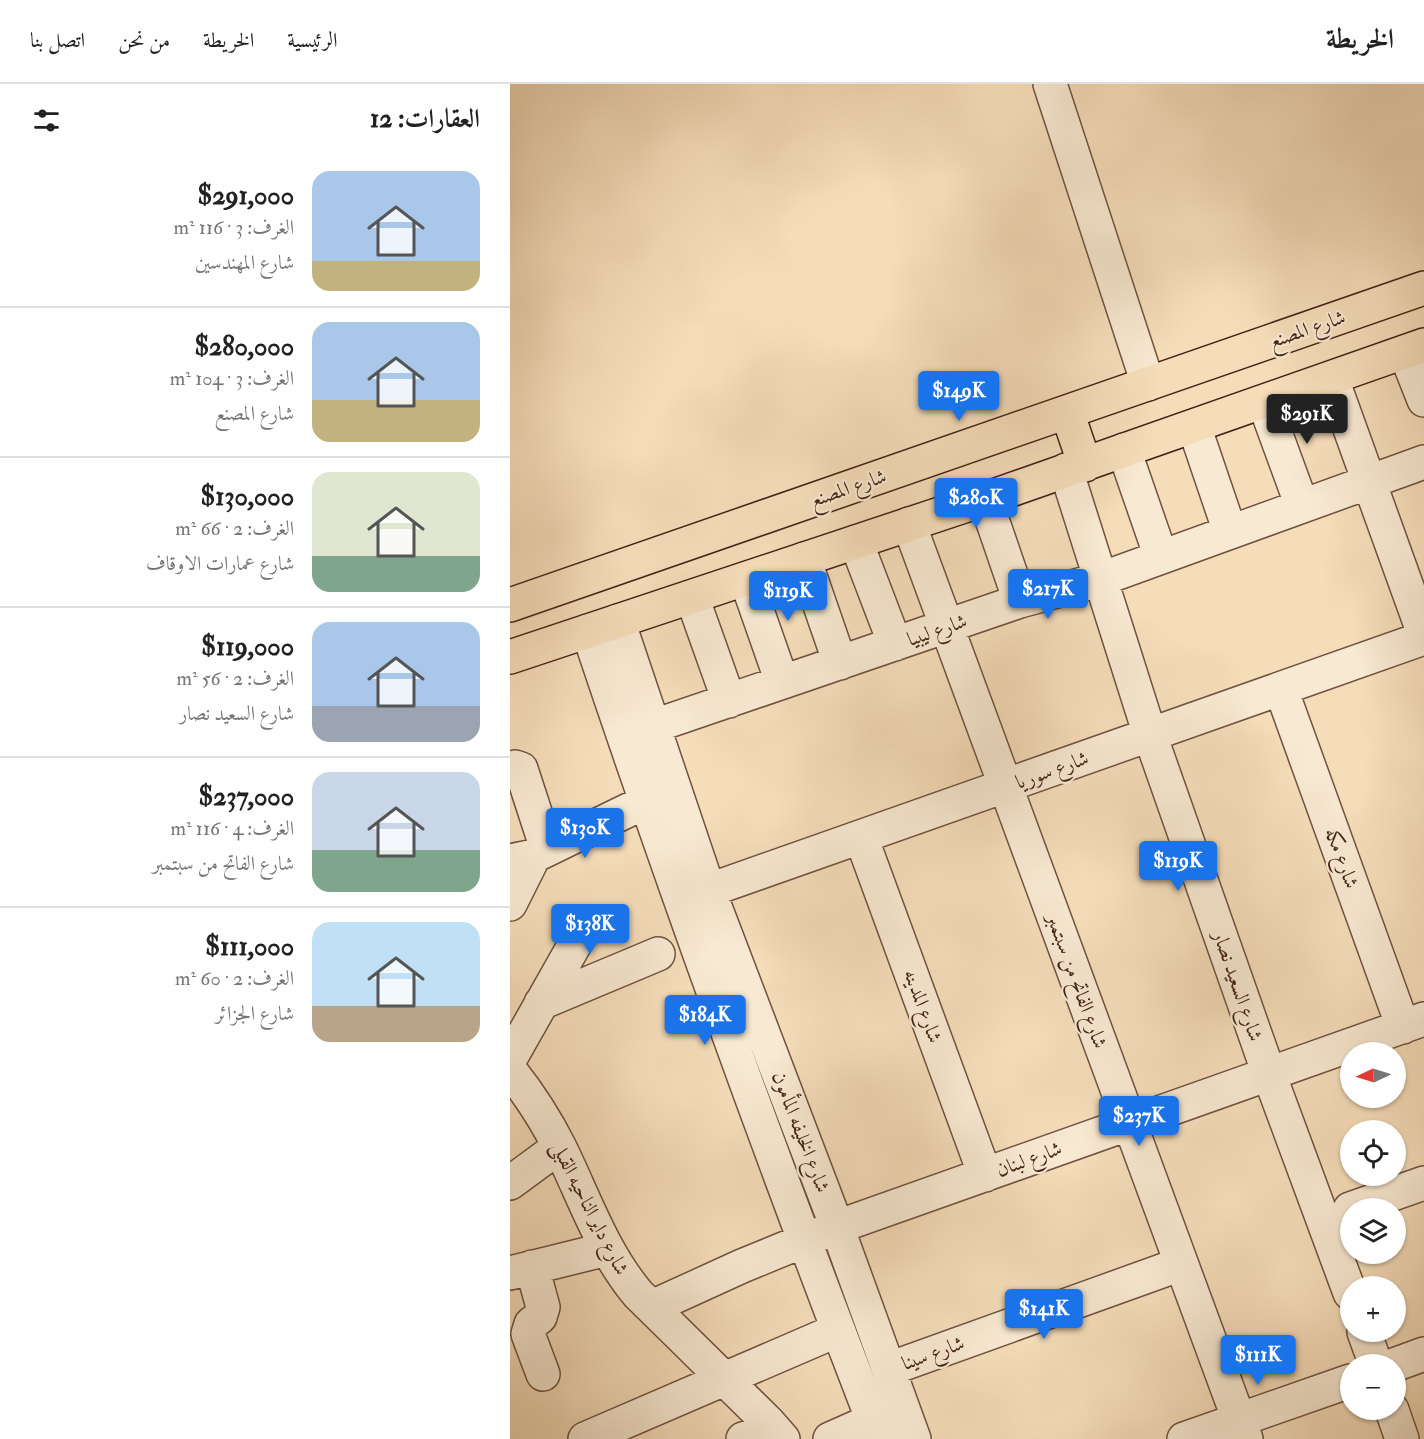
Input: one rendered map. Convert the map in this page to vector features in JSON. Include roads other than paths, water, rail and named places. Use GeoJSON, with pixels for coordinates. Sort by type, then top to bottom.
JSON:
{"type":"FeatureCollection","features":[{"type":"Feature","properties":{"kind":"main road","name":"شارع المصنع"},"geometry":{"type":"LineString","coordinates":[[510,605],[1424,288]]}},
{"type":"Feature","properties":{"kind":"main road"},"geometry":{"type":"LineString","coordinates":[[510,657],[985,499],[1415,349]]}},
{"type":"Feature","properties":{"kind":"main road"},"geometry":{"type":"LineString","coordinates":[[1067,412],[1076,467]]}},
{"type":"Feature","properties":{"kind":"street"},"geometry":{"type":"LineString","coordinates":[[1050,84],[1148,384]]}},
{"type":"Feature","properties":{"kind":"street"},"geometry":{"type":"LineString","coordinates":[[1415,349],[1424,400]]}},
{"type":"Feature","properties":{"kind":"street"},"geometry":{"type":"LineString","coordinates":[[1332,379],[1424,634]]}},
{"type":"Feature","properties":{"kind":"street"},"geometry":{"type":"LineString","coordinates":[[1264,402],[1302,506]]}},
{"type":"Feature","properties":{"kind":"street"},"geometry":{"type":"LineString","coordinates":[[1194,426],[1230,532]]}},
{"type":"Feature","properties":{"kind":"street"},"geometry":{"type":"LineString","coordinates":[[1124,450],[1161,557]]}},
{"type":"Feature","properties":{"kind":"street","name":"شارع ليبيا"},"geometry":{"type":"LineString","coordinates":[[654,726],[1020,601],[1101,579],[1424,462]]}},
{"type":"Feature","properties":{"kind":"street","name":"شارع السعيد نصار"},"geometry":{"type":"LineString","coordinates":[[1076,467],[1101,579],[1150,735],[1269,1074],[1340,1210]]}},
{"type":"Feature","properties":{"kind":"street"},"geometry":{"type":"LineString","coordinates":[[985,499],[1020,601]]}},
{"type":"Feature","properties":{"kind":"street","name":"شارع الفاتح من سبتمبر"},"geometry":{"type":"LineString","coordinates":[[909,524],[1242,1429]]}},
{"type":"Feature","properties":{"kind":"street"},"geometry":{"type":"LineString","coordinates":[[856,542],[895,644]]}},
{"type":"Feature","properties":{"kind":"street"},"geometry":{"type":"LineString","coordinates":[[804,559],[840,663]]}},
{"type":"Feature","properties":{"kind":"street"},"geometry":{"type":"LineString","coordinates":[[746,579],[782,682]]}},
{"type":"Feature","properties":{"kind":"street"},"geometry":{"type":"LineString","coordinates":[[692,597],[729,701]]}},
{"type":"Feature","properties":{"kind":"street","name":"شارع الخليفه المأمون"},"geometry":{"type":"LineString","coordinates":[[618,621],[654,726],[694,896],[803,1241],[876,1430]]}},
{"type":"Feature","properties":{"kind":"street","name":"شارع الخليفه المأمون"},"geometry":{"type":"LineString","coordinates":[[588,632],[645,802],[694,896],[837,1227],[914,1439]]}},
{"type":"Feature","properties":{"kind":"street","name":"شارع سوريا"},"geometry":{"type":"LineString","coordinates":[[694,896],[1424,638]]}},
{"type":"Feature","properties":{"kind":"street","name":"شارع مكه"},"geometry":{"type":"LineString","coordinates":[[1281,688],[1413,1023]]}},
{"type":"Feature","properties":{"kind":"street"},"geometry":{"type":"LineString","coordinates":[[510,768],[521,769],[530,855],[510,904]]}},
{"type":"Feature","properties":{"kind":"street"},"geometry":{"type":"LineString","coordinates":[[530,855],[645,802]]}},
{"type":"Feature","properties":{"kind":"street","name":"شارع المدينه"},"geometry":{"type":"LineString","coordinates":[[861,837],[985,1175]]}},
{"type":"Feature","properties":{"kind":"street"},"geometry":{"type":"LineString","coordinates":[[510,1059],[580,935]]}},
{"type":"Feature","properties":{"kind":"street"},"geometry":{"type":"LineString","coordinates":[[541,1003],[658,954]]}},
{"type":"Feature","properties":{"kind":"street","name":"شارع لبنان"},"geometry":{"type":"LineString","coordinates":[[652,1307],[837,1227],[1413,1023]]}},
{"type":"Feature","properties":{"kind":"street","name":"شارع داير الناحيه القبلى"},"geometry":{"type":"LineString","coordinates":[[510,1070],[526,1091],[559,1147],[607,1249],[626,1279],[779,1434]]}},
{"type":"Feature","properties":{"kind":"street"},"geometry":{"type":"LineString","coordinates":[[510,1183],[559,1147]]}},
{"type":"Feature","properties":{"kind":"street"},"geometry":{"type":"LineString","coordinates":[[1381,1198],[1424,1183]]}},
{"type":"Feature","properties":{"kind":"street"},"geometry":{"type":"LineString","coordinates":[[543,1374],[528,1334],[531,1324],[540,1317],[543,1307],[521,1270],[607,1249]]}},
{"type":"Feature","properties":{"kind":"street","name":"شارع سينا"},"geometry":{"type":"LineString","coordinates":[[889,1369],[1181,1264]]}},
{"type":"Feature","properties":{"kind":"street"},"geometry":{"type":"LineString","coordinates":[[586,1439],[837,1330]]}},
{"type":"Feature","properties":{"kind":"street"},"geometry":{"type":"LineString","coordinates":[[1406,1361],[1424,1354]]}},
{"type":"Feature","properties":{"kind":"street"},"geometry":{"type":"LineString","coordinates":[[1184,1439],[1242,1429],[1340,1385]]}},
{"type":"Feature","properties":{"kind":"street"},"geometry":{"type":"LineString","coordinates":[[1395,1420],[1402,1439]]}},
{"type":"Feature","properties":{"kind":"street"},"geometry":{"type":"LineString","coordinates":[[830,1439],[876,1430]]}},
{"type":"Feature","properties":{"kind":"street"},"geometry":{"type":"LineString","coordinates":[[743,1439],[779,1434]]}}]}
